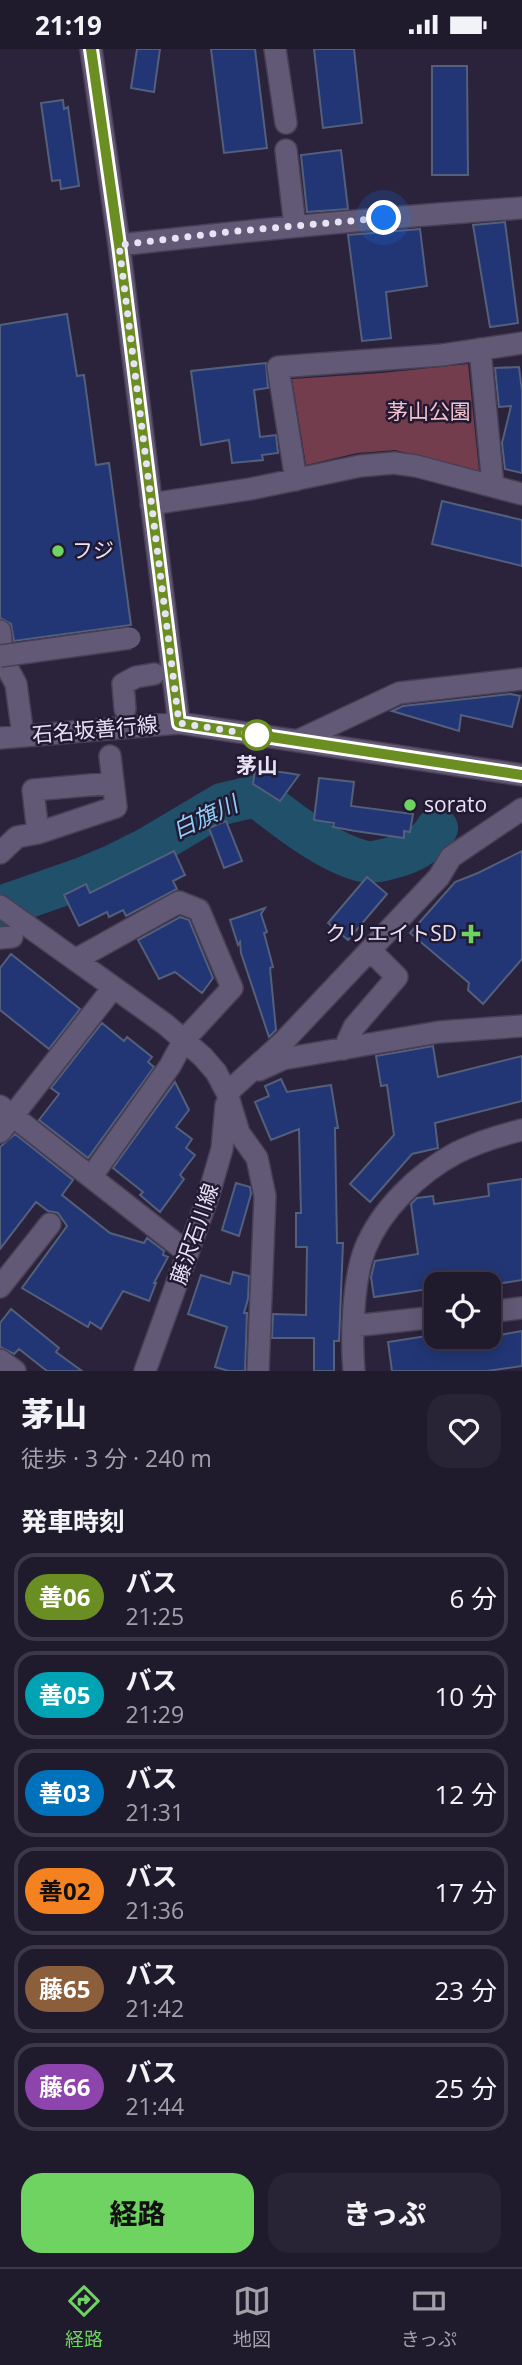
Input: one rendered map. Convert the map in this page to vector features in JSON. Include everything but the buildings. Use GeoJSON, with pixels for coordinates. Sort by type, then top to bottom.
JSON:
{"type":"FeatureCollection","features":[{"type":"Feature","properties":{"kind":"street"},"geometry":{"type":"LineString","coordinates":[[91,49],[119,245],[179,723]]}},
{"type":"Feature","properties":{"kind":"street"},"geometry":{"type":"LineString","coordinates":[[275,49],[286,123]]}},
{"type":"Feature","properties":{"kind":"street"},"geometry":{"type":"LineString","coordinates":[[286,150],[295,226]]}},
{"type":"Feature","properties":{"kind":"street"},"geometry":{"type":"LineString","coordinates":[[119,245],[295,226],[522,208]]}},
{"type":"Feature","properties":{"kind":"street"},"geometry":{"type":"LineString","coordinates":[[296,480],[278,367],[379,361],[522,344]]}},
{"type":"Feature","properties":{"kind":"street"},"geometry":{"type":"LineString","coordinates":[[480,349],[493,487]]}},
{"type":"Feature","properties":{"kind":"street"},"geometry":{"type":"LineString","coordinates":[[151,504],[250,489],[360,466],[394,463],[416,466],[522,494]]}},
{"type":"Feature","properties":{"kind":"street"},"geometry":{"type":"LineString","coordinates":[[0,631],[3,660],[16,684],[23,736]]}},
{"type":"Feature","properties":{"kind":"street"},"geometry":{"type":"LineString","coordinates":[[0,656],[130,638]]}},
{"type":"Feature","properties":{"kind":"street"},"geometry":{"type":"LineString","coordinates":[[125,709],[123,684],[135,677],[153,674]]}},
{"type":"Feature","properties":{"kind":"street"},"geometry":{"type":"LineString","coordinates":[[297,741],[399,693],[522,679]]}},
{"type":"Feature","properties":{"kind":"street","name":"石名坂善行線"},"geometry":{"type":"LineString","coordinates":[[0,738],[179,723],[522,775]]}},
{"type":"Feature","properties":{"kind":"street"},"geometry":{"type":"LineString","coordinates":[[0,853],[16,837],[38,833],[116,807],[110,756]]}},
{"type":"Feature","properties":{"kind":"street"},"geometry":{"type":"LineString","coordinates":[[38,833],[33,790],[113,783]]}},
{"type":"Feature","properties":{"kind":"street"},"geometry":{"type":"LineString","coordinates":[[231,1089],[284,1041],[439,877],[451,857],[522,809]]}},
{"type":"Feature","properties":{"kind":"street"},"geometry":{"type":"LineString","coordinates":[[75,960],[179,902],[199,910],[232,988],[184,1040],[170,1066],[91,1177]]}},
{"type":"Feature","properties":{"kind":"street"},"geometry":{"type":"LineString","coordinates":[[5,910],[184,1040],[231,1089],[239,1133],[257,1158],[265,1196],[258,1371]]}},
{"type":"Feature","properties":{"kind":"street"},"geometry":{"type":"LineString","coordinates":[[344,1049],[354,1027],[397,977],[377,957]]}},
{"type":"Feature","properties":{"kind":"street"},"geometry":{"type":"LineString","coordinates":[[113,988],[4,1118],[91,1177],[188,1253]]}},
{"type":"Feature","properties":{"kind":"street"},"geometry":{"type":"LineString","coordinates":[[231,1089],[255,1072],[283,1059],[439,1032],[522,1026]]}},
{"type":"Feature","properties":{"kind":"street","name":"藤沢石川線"},"geometry":{"type":"LineString","coordinates":[[145,1371],[208,1197],[222,1149],[231,1089]]}},
{"type":"Feature","properties":{"kind":"street"},"geometry":{"type":"LineString","coordinates":[[354,1371],[354,1301],[365,1249],[386,1212],[418,1179],[456,1153],[522,1130]]}},
{"type":"Feature","properties":{"kind":"street"},"geometry":{"type":"LineString","coordinates":[[0,1287],[50,1224]]}},
{"type":"Feature","properties":{"kind":"street"},"geometry":{"type":"LineString","coordinates":[[501,1310],[522,1308]]}},
{"type":"Feature","properties":{"kind":"street"},"geometry":{"type":"LineString","coordinates":[[354,1326],[424,1318]]}},
{"type":"Feature","properties":{"kind":"street"},"geometry":{"type":"LineString","coordinates":[[0,1360],[15,1371]]}},
{"type":"Feature","properties":{"kind":"green space","name":"茅山公園"},"geometry":{"type":"Polygon","coordinates":[[[468,364],[479,471],[395,450],[357,453],[306,465],[292,379],[468,364]]]}},
{"type":"Feature","properties":{"kind":"waterway","name":"白旗川"},"geometry":{"type":"LineString","coordinates":[[0,907],[114,865],[222,804],[256,796],[320,842],[366,862],[385,860],[411,852],[426,842],[437,828]]}},
{"type":"Feature","properties":{"kind":"bus line","name":"善06"},"geometry":{"type":"LineString","coordinates":[[91,49],[119,245],[179,723],[522,775]]}},
{"type":"Feature","properties":{"kind":"place","name":"フジ"},"geometry":{"type":"Point","coordinates":[58,551]}},
{"type":"Feature","properties":{"kind":"place","name":"茅山"},"geometry":{"type":"Point","coordinates":[257,735]}},
{"type":"Feature","properties":{"kind":"place","name":"sorato"},"geometry":{"type":"Point","coordinates":[410,805]}},
{"type":"Feature","properties":{"kind":"place","name":"クリエイトSD"},"geometry":{"type":"Point","coordinates":[471,934]}},
{"type":"Feature","properties":{"kind":"route"},"geometry":{"type":"LineString","coordinates":[[257,735],[179,723],[119,245],[384,218]]}}]}
